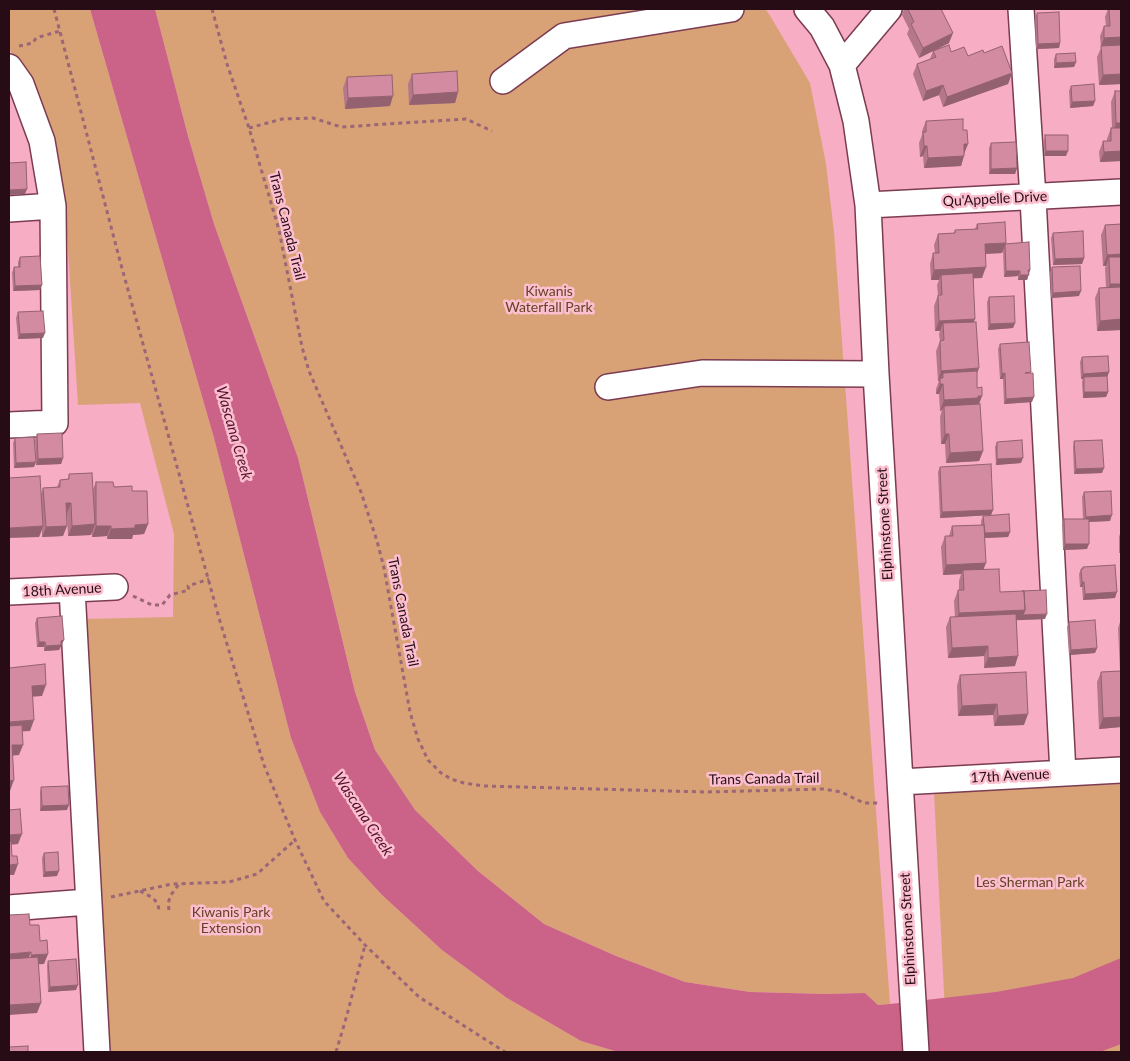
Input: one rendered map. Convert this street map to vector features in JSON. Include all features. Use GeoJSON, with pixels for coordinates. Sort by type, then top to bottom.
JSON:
{"type":"FeatureCollection","features":[{"type":"Feature","properties":{"kind":"street"},"geometry":{"type":"LineString","coordinates":[[503,80],[564,36],[731,9]]}},
{"type":"Feature","properties":{"kind":"street","name":"Elphinstone Street"},"geometry":{"type":"LineString","coordinates":[[807,9],[822,28],[842,64],[856,121],[868,205],[876,374],[916,1052]]}},
{"type":"Feature","properties":{"kind":"street"},"geometry":{"type":"LineString","coordinates":[[842,64],[889,9]]}},
{"type":"Feature","properties":{"kind":"street"},"geometry":{"type":"LineString","coordinates":[[1021,9],[1033,198],[1063,773]]}},
{"type":"Feature","properties":{"kind":"street"},"geometry":{"type":"LineString","coordinates":[[9,67],[21,84],[42,141],[54,206],[55,423],[9,425]]}},
{"type":"Feature","properties":{"kind":"street","name":"Qu'Appelle Drive"},"geometry":{"type":"LineString","coordinates":[[868,205],[1121,192]]}},
{"type":"Feature","properties":{"kind":"street"},"geometry":{"type":"LineString","coordinates":[[9,209],[54,206]]}},
{"type":"Feature","properties":{"kind":"street"},"geometry":{"type":"LineString","coordinates":[[608,387],[702,373],[876,374]]}},
{"type":"Feature","properties":{"kind":"street","name":"18th Avenue"},"geometry":{"type":"LineString","coordinates":[[9,592],[115,587]]}},
{"type":"Feature","properties":{"kind":"street"},"geometry":{"type":"LineString","coordinates":[[72,590],[88,902],[98,1052]]}},
{"type":"Feature","properties":{"kind":"street","name":"17th Avenue"},"geometry":{"type":"LineString","coordinates":[[900,792],[1063,773],[1121,770]]}},
{"type":"Feature","properties":{"kind":"street"},"geometry":{"type":"LineString","coordinates":[[9,908],[88,902]]}},
{"type":"Feature","properties":{"kind":"path"},"geometry":{"type":"LineString","coordinates":[[54,9],[120,261],[219,618],[264,765],[295,840],[324,901],[364,945],[419,997],[505,1052]]}},
{"type":"Feature","properties":{"kind":"path","name":"Trans Canada Trail"},"geometry":{"type":"LineString","coordinates":[[212,9],[227,64],[250,128],[279,230],[302,347],[309,371],[349,460],[372,523],[384,568],[410,712],[422,750],[434,766],[451,779],[484,786],[706,792],[824,789],[841,792],[864,803],[900,792]]}},
{"type":"Feature","properties":{"kind":"path"},"geometry":{"type":"LineString","coordinates":[[23,45],[33,43],[36,38],[60,31]]}},
{"type":"Feature","properties":{"kind":"path"},"geometry":{"type":"LineString","coordinates":[[250,128],[282,119],[313,118],[341,127],[466,119],[492,131]]}},
{"type":"Feature","properties":{"kind":"path"},"geometry":{"type":"LineString","coordinates":[[115,587],[152,605],[162,605],[170,595],[189,590],[188,586],[209,579]]}},
{"type":"Feature","properties":{"kind":"path"},"geometry":{"type":"LineString","coordinates":[[88,902],[179,884],[229,882],[257,874],[295,840]]}},
{"type":"Feature","properties":{"kind":"path"},"geometry":{"type":"LineString","coordinates":[[168,910],[171,895],[179,884]]}},
{"type":"Feature","properties":{"kind":"path"},"geometry":{"type":"LineString","coordinates":[[140,891],[153,898],[158,904],[159,911]]}},
{"type":"Feature","properties":{"kind":"path"},"geometry":{"type":"LineString","coordinates":[[336,1052],[348,1015],[364,945]]}},
{"type":"Feature","properties":{"kind":"green space","name":"Kiwanis Park Extension"},"geometry":{"type":"Polygon","coordinates":[[[9,9],[90,9],[214,438],[291,738],[320,812],[348,858],[382,895],[442,950],[507,998],[581,1041],[618,1052],[107,1052],[83,619],[173,617],[174,534],[140,403],[78,405],[66,218],[43,114],[9,48],[9,9]]]}},
{"type":"Feature","properties":{"kind":"green space","name":"Kiwanis Waterfall Park"},"geometry":{"type":"Polygon","coordinates":[[[155,9],[765,9],[769,14],[810,83],[826,164],[834,232],[890,1004],[878,1005],[865,993],[750,992],[685,982],[616,956],[544,924],[478,871],[415,810],[375,750],[355,692],[298,458],[214,224],[188,136],[155,9]]]}},
{"type":"Feature","properties":{"kind":"green space","name":"Les Sherman Park"},"geometry":{"type":"Polygon","coordinates":[[[1121,784],[1121,1052],[947,1052],[934,792],[1121,784]]]}},
{"type":"Feature","properties":{"kind":"water","name":"Wascana Creek"},"geometry":{"type":"Polygon","coordinates":[[[90,9],[155,9],[188,136],[214,224],[298,458],[355,692],[375,750],[415,810],[478,871],[544,924],[616,956],[685,982],[750,992],[865,993],[878,1005],[996,992],[1073,978],[1121,958],[1121,1044],[1100,1052],[618,1052],[581,1041],[507,998],[442,950],[382,895],[348,858],[320,812],[291,738],[214,438],[90,9]]]}},
{"type":"Feature","properties":{"kind":"building"},"geometry":{"type":"Polygon","coordinates":[[[908,9],[941,9],[953,33],[923,48],[911,24],[914,22],[908,9]]]}},
{"type":"Feature","properties":{"kind":"building"},"geometry":{"type":"Polygon","coordinates":[[[1109,9],[1121,9],[1121,37],[1104,38],[1104,26],[1110,26],[1109,9]]]}},
{"type":"Feature","properties":{"kind":"building"},"geometry":{"type":"Polygon","coordinates":[[[1059,12],[1060,43],[1038,44],[1037,13],[1059,12]]]}},
{"type":"Feature","properties":{"kind":"building"},"geometry":{"type":"Polygon","coordinates":[[[949,45],[951,52],[964,47],[968,56],[983,50],[984,53],[1002,46],[1012,73],[947,97],[943,85],[926,91],[917,64],[936,57],[933,51],[949,45]]]}},
{"type":"Feature","properties":{"kind":"building"},"geometry":{"type":"Polygon","coordinates":[[[1121,45],[1121,74],[1103,75],[1101,46],[1121,45]]]}},
{"type":"Feature","properties":{"kind":"building"},"geometry":{"type":"Polygon","coordinates":[[[1075,53],[1076,62],[1056,63],[1056,54],[1075,53]]]}},
{"type":"Feature","properties":{"kind":"building"},"geometry":{"type":"Polygon","coordinates":[[[457,71],[458,92],[413,95],[412,74],[457,71]]]}},
{"type":"Feature","properties":{"kind":"building"},"geometry":{"type":"Polygon","coordinates":[[[392,75],[393,96],[348,98],[347,77],[392,75]]]}},
{"type":"Feature","properties":{"kind":"building"},"geometry":{"type":"Polygon","coordinates":[[[1094,84],[1095,101],[1072,102],[1071,86],[1094,84]]]}},
{"type":"Feature","properties":{"kind":"building"},"geometry":{"type":"Polygon","coordinates":[[[1115,91],[1121,91],[1121,123],[1116,123],[1115,91]]]}},
{"type":"Feature","properties":{"kind":"building"},"geometry":{"type":"Polygon","coordinates":[[[963,119],[963,130],[967,130],[968,144],[964,144],[964,156],[928,158],[927,146],[924,146],[923,132],[926,132],[926,121],[963,119]]]}},
{"type":"Feature","properties":{"kind":"building"},"geometry":{"type":"Polygon","coordinates":[[[1111,128],[1121,128],[1121,151],[1104,152],[1103,141],[1111,141],[1111,128]]]}},
{"type":"Feature","properties":{"kind":"building"},"geometry":{"type":"Polygon","coordinates":[[[1045,135],[1068,135],[1068,151],[1046,151],[1045,135]]]}},
{"type":"Feature","properties":{"kind":"building"},"geometry":{"type":"Polygon","coordinates":[[[1016,142],[1017,168],[991,169],[991,143],[1016,142]]]}},
{"type":"Feature","properties":{"kind":"building"},"geometry":{"type":"Polygon","coordinates":[[[26,162],[27,189],[9,190],[9,163],[26,162]]]}},
{"type":"Feature","properties":{"kind":"building"},"geometry":{"type":"Polygon","coordinates":[[[1005,222],[1006,243],[985,244],[986,267],[934,270],[933,253],[939,253],[938,234],[955,233],[955,230],[978,229],[977,224],[1005,222]]]}},
{"type":"Feature","properties":{"kind":"building"},"geometry":{"type":"Polygon","coordinates":[[[1121,224],[1121,254],[1107,255],[1105,225],[1121,224]]]}},
{"type":"Feature","properties":{"kind":"building"},"geometry":{"type":"Polygon","coordinates":[[[1083,231],[1084,258],[1055,259],[1053,233],[1083,231]]]}},
{"type":"Feature","properties":{"kind":"building"},"geometry":{"type":"Polygon","coordinates":[[[1029,242],[1029,275],[1020,275],[1020,271],[1006,271],[1005,244],[1029,242]]]}},
{"type":"Feature","properties":{"kind":"building"},"geometry":{"type":"Polygon","coordinates":[[[40,256],[42,285],[15,286],[14,267],[20,267],[20,257],[40,256]]]}},
{"type":"Feature","properties":{"kind":"building"},"geometry":{"type":"Polygon","coordinates":[[[1109,257],[1121,257],[1121,284],[1110,284],[1109,257]]]}},
{"type":"Feature","properties":{"kind":"building"},"geometry":{"type":"Polygon","coordinates":[[[1080,266],[1081,291],[1053,293],[1052,267],[1080,266]]]}},
{"type":"Feature","properties":{"kind":"building"},"geometry":{"type":"Polygon","coordinates":[[[973,273],[975,319],[939,321],[938,295],[942,295],[941,275],[973,273]]]}},
{"type":"Feature","properties":{"kind":"building"},"geometry":{"type":"Polygon","coordinates":[[[1121,287],[1121,319],[1100,321],[1099,288],[1121,287]]]}},
{"type":"Feature","properties":{"kind":"building"},"geometry":{"type":"Polygon","coordinates":[[[1014,296],[1015,323],[990,324],[989,297],[1014,296]]]}},
{"type":"Feature","properties":{"kind":"building"},"geometry":{"type":"Polygon","coordinates":[[[43,311],[45,333],[20,334],[18,312],[43,311]]]}},
{"type":"Feature","properties":{"kind":"building"},"geometry":{"type":"Polygon","coordinates":[[[976,322],[979,368],[941,371],[940,341],[944,340],[943,323],[976,322]]]}},
{"type":"Feature","properties":{"kind":"building"},"geometry":{"type":"Polygon","coordinates":[[[1029,342],[1031,372],[1025,373],[1033,373],[1034,397],[1006,399],[1005,373],[1002,374],[1000,344],[1029,342]]]}},
{"type":"Feature","properties":{"kind":"building"},"geometry":{"type":"Polygon","coordinates":[[[1108,356],[1109,372],[1083,374],[1082,357],[1108,356]]]}},
{"type":"Feature","properties":{"kind":"building"},"geometry":{"type":"Polygon","coordinates":[[[977,371],[977,388],[982,387],[982,396],[978,396],[978,398],[944,400],[943,384],[940,384],[940,378],[943,378],[943,373],[977,371]]]}},
{"type":"Feature","properties":{"kind":"building"},"geometry":{"type":"Polygon","coordinates":[[[1107,376],[1108,392],[1084,392],[1084,377],[1107,376]]]}},
{"type":"Feature","properties":{"kind":"building"},"geometry":{"type":"Polygon","coordinates":[[[980,404],[983,451],[950,453],[949,434],[945,434],[944,406],[980,404]]]}},
{"type":"Feature","properties":{"kind":"building"},"geometry":{"type":"Polygon","coordinates":[[[62,433],[63,458],[38,459],[37,434],[62,433]]]}},
{"type":"Feature","properties":{"kind":"building"},"geometry":{"type":"Polygon","coordinates":[[[34,437],[36,462],[16,463],[15,438],[34,437]]]}},
{"type":"Feature","properties":{"kind":"building"},"geometry":{"type":"Polygon","coordinates":[[[1022,440],[1023,458],[997,459],[997,442],[1022,440]]]}},
{"type":"Feature","properties":{"kind":"building"},"geometry":{"type":"Polygon","coordinates":[[[1102,440],[1104,468],[1076,469],[1074,441],[1102,440]]]}},
{"type":"Feature","properties":{"kind":"building"},"geometry":{"type":"Polygon","coordinates":[[[991,464],[993,510],[942,512],[940,467],[991,464]]]}},
{"type":"Feature","properties":{"kind":"building"},"geometry":{"type":"Polygon","coordinates":[[[92,473],[95,524],[72,526],[71,503],[66,503],[67,526],[46,527],[43,488],[60,487],[60,480],[69,479],[69,474],[92,473]]]}},
{"type":"Feature","properties":{"kind":"building"},"geometry":{"type":"Polygon","coordinates":[[[40,476],[43,526],[9,528],[9,478],[40,476]]]}},
{"type":"Feature","properties":{"kind":"building"},"geometry":{"type":"Polygon","coordinates":[[[96,482],[113,482],[114,487],[132,486],[132,491],[147,491],[148,524],[135,525],[135,528],[111,529],[111,526],[96,526],[96,482]]]}},
{"type":"Feature","properties":{"kind":"building"},"geometry":{"type":"Polygon","coordinates":[[[1111,491],[1112,515],[1086,517],[1084,492],[1111,491]]]}},
{"type":"Feature","properties":{"kind":"building"},"geometry":{"type":"Polygon","coordinates":[[[1009,514],[1010,532],[985,533],[983,516],[1009,514]]]}},
{"type":"Feature","properties":{"kind":"building"},"geometry":{"type":"Polygon","coordinates":[[[1064,519],[1089,519],[1089,544],[1065,544],[1064,519]]]}},
{"type":"Feature","properties":{"kind":"building"},"geometry":{"type":"Polygon","coordinates":[[[984,525],[986,563],[946,565],[945,536],[953,536],[952,526],[984,525]]]}},
{"type":"Feature","properties":{"kind":"building"},"geometry":{"type":"Polygon","coordinates":[[[1115,565],[1117,592],[1085,594],[1081,569],[1083,567],[1115,565]]]}},
{"type":"Feature","properties":{"kind":"building"},"geometry":{"type":"Polygon","coordinates":[[[999,569],[1000,592],[1024,591],[1025,610],[959,613],[958,590],[964,590],[963,570],[999,569]]]}},
{"type":"Feature","properties":{"kind":"building"},"geometry":{"type":"Polygon","coordinates":[[[1046,590],[1047,614],[1023,615],[1025,610],[1024,591],[1022,591],[1046,590]]]}},
{"type":"Feature","properties":{"kind":"building"},"geometry":{"type":"Polygon","coordinates":[[[1016,614],[1018,656],[988,658],[988,646],[952,648],[950,617],[1016,614]]]}},
{"type":"Feature","properties":{"kind":"building"},"geometry":{"type":"Polygon","coordinates":[[[62,616],[64,640],[61,641],[61,645],[46,646],[45,642],[39,642],[37,618],[62,616]]]}},
{"type":"Feature","properties":{"kind":"building"},"geometry":{"type":"Polygon","coordinates":[[[1095,620],[1097,648],[1071,650],[1069,622],[1095,620]]]}},
{"type":"Feature","properties":{"kind":"building"},"geometry":{"type":"Polygon","coordinates":[[[45,664],[46,685],[32,686],[34,720],[9,722],[9,668],[45,664]]]}},
{"type":"Feature","properties":{"kind":"building"},"geometry":{"type":"Polygon","coordinates":[[[1121,671],[1121,717],[1103,718],[1101,672],[1121,671]]]}},
{"type":"Feature","properties":{"kind":"building"},"geometry":{"type":"Polygon","coordinates":[[[1026,672],[1028,714],[998,716],[997,704],[962,706],[960,675],[1026,672]]]}},
{"type":"Feature","properties":{"kind":"building"},"geometry":{"type":"Polygon","coordinates":[[[22,725],[23,745],[12,745],[14,780],[9,781],[9,726],[22,725]]]}},
{"type":"Feature","properties":{"kind":"building"},"geometry":{"type":"Polygon","coordinates":[[[68,786],[69,805],[42,806],[41,787],[68,786]]]}},
{"type":"Feature","properties":{"kind":"building"},"geometry":{"type":"Polygon","coordinates":[[[20,809],[22,834],[9,835],[9,810],[20,809]]]}},
{"type":"Feature","properties":{"kind":"building"},"geometry":{"type":"Polygon","coordinates":[[[9,841],[11,841],[12,856],[17,856],[18,864],[9,865],[9,841]]]}},
{"type":"Feature","properties":{"kind":"building"},"geometry":{"type":"Polygon","coordinates":[[[58,852],[59,871],[45,872],[44,853],[58,852]]]}},
{"type":"Feature","properties":{"kind":"building"},"geometry":{"type":"Polygon","coordinates":[[[29,914],[30,925],[39,925],[40,941],[47,940],[48,954],[31,955],[31,952],[9,954],[9,915],[29,914]]]}},
{"type":"Feature","properties":{"kind":"building"},"geometry":{"type":"Polygon","coordinates":[[[38,957],[41,1003],[9,1005],[9,959],[38,957]]]}},
{"type":"Feature","properties":{"kind":"building"},"geometry":{"type":"Polygon","coordinates":[[[76,959],[78,985],[50,987],[48,961],[76,959]]]}},
{"type":"Feature","properties":{"kind":"building"},"geometry":{"type":"Polygon","coordinates":[[[28,1046],[28,1052],[9,1052],[9,1047],[28,1046]]]}}]}
